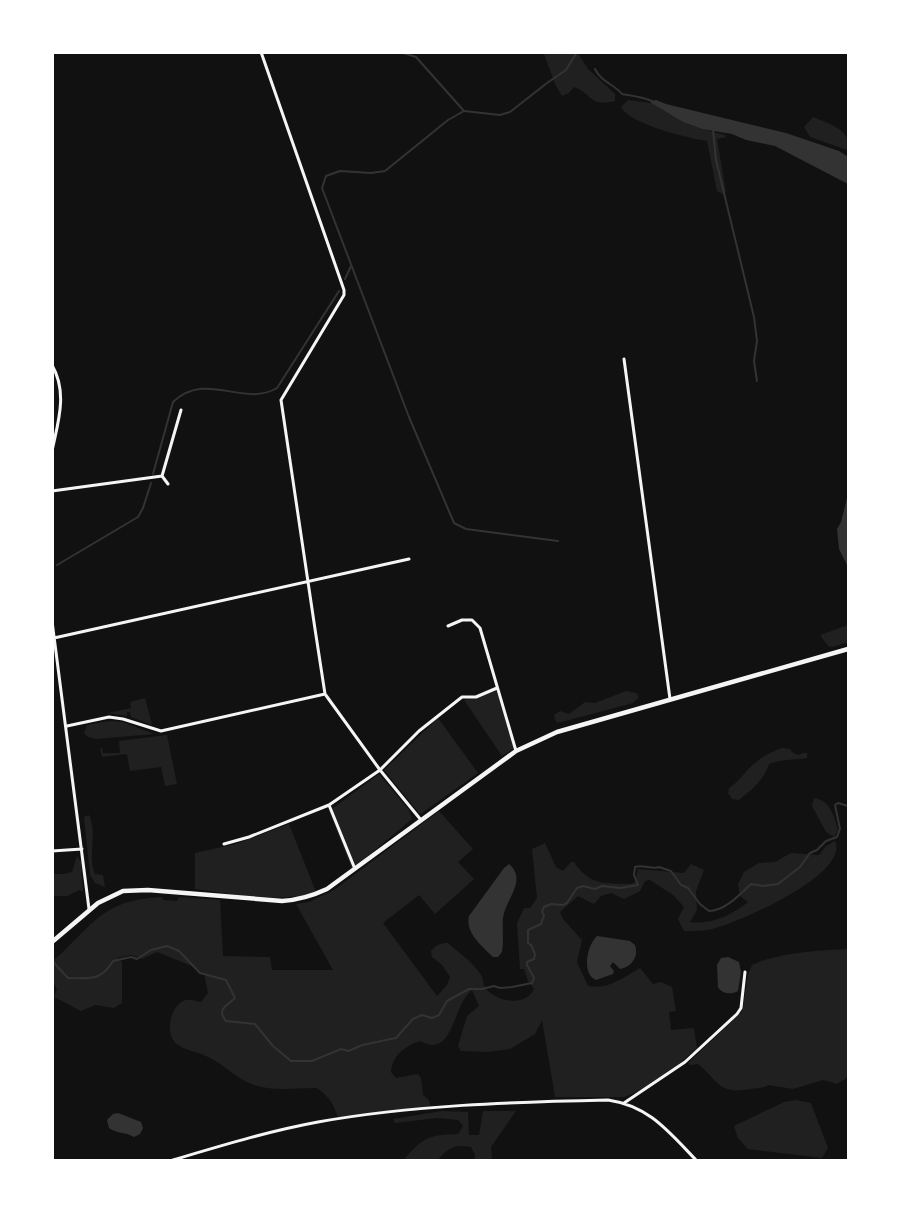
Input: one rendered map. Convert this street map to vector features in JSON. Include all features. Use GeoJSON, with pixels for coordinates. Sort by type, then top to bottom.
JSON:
{"type":"FeatureCollection","features":[{"type":"Feature","properties":{"kind":"main road"},"geometry":{"type":"LineString","coordinates":[[52,942],[89,909],[117,893],[131,890],[282,901],[304,899],[327,889],[516,751],[557,732],[849,649]]}},
{"type":"Feature","properties":{"kind":"street"},"geometry":{"type":"LineString","coordinates":[[261,52],[344,291],[344,295],[281,400],[324,694],[380,770],[421,820]]}},
{"type":"Feature","properties":{"kind":"street"},"geometry":{"type":"LineString","coordinates":[[624,359],[670,699]]}},
{"type":"Feature","properties":{"kind":"street"},"geometry":{"type":"LineString","coordinates":[[52,365],[60,382],[62,394],[52,451]]}},
{"type":"Feature","properties":{"kind":"street"},"geometry":{"type":"LineString","coordinates":[[162,476],[181,410]]}},
{"type":"Feature","properties":{"kind":"street"},"geometry":{"type":"LineString","coordinates":[[162,476],[168,484]]}},
{"type":"Feature","properties":{"kind":"street"},"geometry":{"type":"LineString","coordinates":[[52,491],[162,476]]}},
{"type":"Feature","properties":{"kind":"street"},"geometry":{"type":"LineString","coordinates":[[54,638],[409,559]]}},
{"type":"Feature","properties":{"kind":"street"},"geometry":{"type":"LineString","coordinates":[[447,626],[462,620],[472,620],[477,623],[516,751]]}},
{"type":"Feature","properties":{"kind":"street"},"geometry":{"type":"LineString","coordinates":[[52,621],[89,909]]}},
{"type":"Feature","properties":{"kind":"street"},"geometry":{"type":"LineString","coordinates":[[224,844],[249,837],[329,806],[380,770],[419,730],[462,697],[476,697],[497,688]]}},
{"type":"Feature","properties":{"kind":"street"},"geometry":{"type":"LineString","coordinates":[[67,726],[109,717],[161,731],[324,694]]}},
{"type":"Feature","properties":{"kind":"street"},"geometry":{"type":"LineString","coordinates":[[329,806],[355,869]]}},
{"type":"Feature","properties":{"kind":"street"},"geometry":{"type":"LineString","coordinates":[[52,851],[82,849]]}},
{"type":"Feature","properties":{"kind":"street"},"geometry":{"type":"LineString","coordinates":[[624,1103],[685,1062],[737,1014],[741,1008],[745,972]]}},
{"type":"Feature","properties":{"kind":"street"},"geometry":{"type":"LineString","coordinates":[[172,1161],[288,1128],[357,1116],[457,1106],[608,1100],[624,1103],[646,1112],[658,1121],[696,1161]]}},
{"type":"Feature","properties":{"kind":"shaded area"},"geometry":{"type":"Polygon","coordinates":[[[578,53],[588,69],[615,94],[615,101],[596,101],[574,87],[562,96],[555,84],[544,54],[578,53]]]}},
{"type":"Feature","properties":{"kind":"shaded area"},"geometry":{"type":"Polygon","coordinates":[[[628,100],[651,103],[683,122],[725,135],[726,137],[717,139],[726,192],[723,194],[717,191],[707,141],[660,129],[635,119],[621,107],[628,100]]]}},
{"type":"Feature","properties":{"kind":"shaded area"},"geometry":{"type":"Polygon","coordinates":[[[656,100],[786,133],[839,151],[848,157],[848,184],[775,146],[746,140],[732,134],[702,129],[683,122],[651,103],[656,100]]]}},
{"type":"Feature","properties":{"kind":"shaded area"},"geometry":{"type":"Polygon","coordinates":[[[813,117],[843,132],[847,137],[847,150],[810,137],[804,127],[813,117]]]}},
{"type":"Feature","properties":{"kind":"shaded area"},"geometry":{"type":"Polygon","coordinates":[[[848,494],[848,567],[839,549],[837,529],[848,494]]]}},
{"type":"Feature","properties":{"kind":"shaded area"},"geometry":{"type":"Polygon","coordinates":[[[848,625],[848,642],[833,647],[828,646],[820,635],[848,625]]]}},
{"type":"Feature","properties":{"kind":"shaded area"},"geometry":{"type":"Polygon","coordinates":[[[496,690],[514,748],[502,756],[464,700],[477,698],[496,690]]]}},
{"type":"Feature","properties":{"kind":"shaded area"},"geometry":{"type":"Polygon","coordinates":[[[626,691],[636,693],[639,697],[633,703],[558,723],[555,720],[554,715],[560,711],[569,714],[585,702],[595,703],[626,691]]]}},
{"type":"Feature","properties":{"kind":"shaded area"},"geometry":{"type":"Polygon","coordinates":[[[145,698],[152,725],[131,717],[130,712],[127,712],[127,716],[108,713],[131,708],[130,702],[145,698]]]}},
{"type":"Feature","properties":{"kind":"shaded area"},"geometry":{"type":"Polygon","coordinates":[[[438,718],[478,773],[419,813],[384,770],[438,718]]]}},
{"type":"Feature","properties":{"kind":"shaded area"},"geometry":{"type":"Polygon","coordinates":[[[109,721],[123,722],[154,734],[96,739],[84,733],[87,725],[109,721]]]}},
{"type":"Feature","properties":{"kind":"shaded area"},"geometry":{"type":"Polygon","coordinates":[[[167,735],[177,784],[165,786],[161,767],[130,771],[127,754],[102,757],[100,749],[102,747],[103,753],[120,753],[119,741],[167,735]]]}},
{"type":"Feature","properties":{"kind":"shaded area"},"geometry":{"type":"Polygon","coordinates":[[[782,748],[790,749],[799,755],[807,753],[807,758],[769,764],[761,780],[753,788],[739,800],[732,799],[728,793],[729,788],[767,754],[782,748]]]}},
{"type":"Feature","properties":{"kind":"shaded area"},"geometry":{"type":"Polygon","coordinates":[[[379,774],[409,810],[412,819],[352,869],[329,811],[379,774]]]}},
{"type":"Feature","properties":{"kind":"shaded area"},"geometry":{"type":"Polygon","coordinates":[[[814,798],[820,799],[831,810],[838,831],[834,837],[826,832],[812,806],[814,798]]]}},
{"type":"Feature","properties":{"kind":"shaded area"},"geometry":{"type":"Polygon","coordinates":[[[439,811],[473,849],[458,862],[474,879],[435,914],[419,895],[383,923],[437,996],[447,985],[450,977],[442,965],[432,957],[431,951],[443,943],[448,943],[476,968],[482,976],[486,989],[497,997],[511,1001],[530,995],[534,989],[524,969],[520,969],[517,923],[524,908],[530,908],[537,898],[532,849],[545,843],[556,867],[563,871],[571,862],[574,862],[586,875],[598,882],[631,884],[635,882],[638,869],[684,873],[691,864],[704,870],[696,891],[697,910],[690,922],[698,923],[721,918],[748,902],[740,896],[738,884],[744,872],[759,863],[775,862],[791,853],[819,855],[826,846],[835,841],[835,854],[826,868],[790,894],[747,916],[712,929],[684,931],[678,919],[684,907],[673,895],[650,880],[645,881],[640,891],[624,899],[611,893],[601,896],[594,904],[578,896],[560,912],[563,919],[582,940],[577,962],[588,986],[609,984],[640,968],[653,984],[661,982],[672,987],[676,1011],[669,1012],[671,1030],[694,1028],[697,1048],[642,1090],[624,1097],[555,1097],[542,1020],[535,1034],[510,1049],[488,1052],[461,1051],[458,1046],[467,1016],[479,1006],[472,990],[465,997],[451,1028],[440,1043],[431,1045],[420,1041],[409,1046],[400,1052],[392,1066],[391,1072],[396,1078],[418,1074],[421,1078],[423,1095],[429,1100],[430,1106],[341,1119],[333,1104],[323,1092],[316,1088],[260,1087],[239,1077],[213,1059],[182,1047],[174,1041],[170,1022],[178,1004],[186,1000],[201,1002],[208,993],[204,973],[200,973],[192,966],[157,952],[142,959],[131,955],[117,958],[122,962],[122,1003],[114,1008],[95,1005],[81,1011],[54,997],[57,989],[53,982],[52,962],[89,926],[111,909],[141,899],[162,897],[163,900],[177,901],[179,897],[220,900],[223,956],[270,957],[272,970],[333,970],[296,904],[309,902],[334,890],[439,811]]]}},
{"type":"Feature","properties":{"kind":"shaded area"},"geometry":{"type":"Polygon","coordinates":[[[89,815],[93,829],[93,867],[95,874],[103,875],[105,887],[95,883],[90,875],[84,817],[89,815]]]}},
{"type":"Feature","properties":{"kind":"shaded area"},"geometry":{"type":"Polygon","coordinates":[[[289,824],[316,892],[301,896],[271,898],[195,889],[195,853],[236,844],[289,824]]]}},
{"type":"Feature","properties":{"kind":"shaded area"},"geometry":{"type":"Polygon","coordinates":[[[77,856],[81,862],[83,892],[79,890],[67,896],[53,896],[53,874],[72,872],[77,856]]]}},
{"type":"Feature","properties":{"kind":"shaded area"},"geometry":{"type":"Polygon","coordinates":[[[509,864],[514,870],[516,883],[503,918],[502,952],[498,957],[493,957],[472,934],[468,922],[469,916],[509,864]]]}},
{"type":"Feature","properties":{"kind":"shaded area"},"geometry":{"type":"Polygon","coordinates":[[[597,936],[630,941],[636,949],[634,960],[628,966],[620,969],[613,962],[610,966],[614,971],[613,974],[596,980],[591,977],[587,966],[588,952],[597,936]]]}},
{"type":"Feature","properties":{"kind":"shaded area"},"geometry":{"type":"Polygon","coordinates":[[[848,949],[848,1077],[837,1084],[823,1080],[793,1089],[768,1085],[731,1090],[720,1085],[698,1064],[688,1063],[742,1012],[748,975],[752,965],[786,955],[848,949]]]}},
{"type":"Feature","properties":{"kind":"shaded area"},"geometry":{"type":"Polygon","coordinates":[[[728,957],[739,962],[741,972],[738,991],[730,993],[718,987],[717,965],[721,958],[728,957]]]}},
{"type":"Feature","properties":{"kind":"shaded area"},"geometry":{"type":"Polygon","coordinates":[[[796,1100],[811,1103],[828,1148],[822,1158],[748,1149],[738,1138],[734,1126],[784,1102],[796,1100]]]}},
{"type":"Feature","properties":{"kind":"shaded area"},"geometry":{"type":"Polygon","coordinates":[[[442,1111],[468,1112],[469,1135],[479,1135],[483,1111],[516,1111],[491,1147],[492,1158],[490,1160],[474,1160],[475,1155],[471,1147],[461,1146],[448,1150],[438,1160],[404,1160],[416,1146],[427,1139],[440,1135],[458,1134],[463,1126],[458,1120],[437,1118],[395,1123],[393,1119],[442,1111]]]}},
{"type":"Feature","properties":{"kind":"shaded area"},"geometry":{"type":"Polygon","coordinates":[[[118,1113],[141,1122],[143,1128],[140,1134],[134,1137],[109,1128],[107,1120],[113,1114],[118,1113]]]}},
{"type":"Feature","properties":{"kind":"waterway"},"geometry":{"type":"LineString","coordinates":[[400,52],[416,57],[464,111]]}},
{"type":"Feature","properties":{"kind":"waterway"},"geometry":{"type":"LineString","coordinates":[[558,541],[466,529],[454,523],[409,417],[322,188],[326,176],[340,171],[371,173],[385,171],[448,120],[464,111],[500,115],[510,112],[566,70],[577,52]]}},
{"type":"Feature","properties":{"kind":"waterway"},"geometry":{"type":"LineString","coordinates":[[595,69],[622,94],[652,101]]}},
{"type":"Feature","properties":{"kind":"waterway"},"geometry":{"type":"LineString","coordinates":[[713,129],[716,160],[754,317],[757,341],[754,361],[757,381]]}},
{"type":"Feature","properties":{"kind":"waterway"},"geometry":{"type":"LineString","coordinates":[[345,279],[351,266]]}},
{"type":"Feature","properties":{"kind":"waterway"},"geometry":{"type":"LineString","coordinates":[[153,474],[173,402],[186,393],[199,389],[251,394],[264,393],[277,388],[339,291]]}},
{"type":"Feature","properties":{"kind":"waterway"},"geometry":{"type":"LineString","coordinates":[[57,565],[138,517],[151,483]]}},
{"type":"Feature","properties":{"kind":"waterway"},"geometry":{"type":"LineString","coordinates":[[52,961],[68,978],[88,978],[104,973],[113,961],[131,957],[137,959],[151,950],[167,946],[179,951],[200,973],[226,980],[235,998],[222,1011],[226,1021],[255,1024],[273,1046],[291,1061],[312,1061],[341,1049],[349,1051],[362,1045],[396,1038],[413,1019],[422,1015],[432,1018],[439,1015],[447,1001],[469,989],[494,986],[512,987],[532,983],[534,978],[527,962],[534,959],[535,954],[528,943],[528,930],[541,924],[544,907],[567,903],[577,888],[583,886],[595,889],[602,886],[620,888],[638,885],[634,875],[635,867],[659,867],[671,871],[681,885],[688,888],[700,904],[709,911],[715,910],[732,901],[751,884],[763,886],[778,884],[800,867],[810,853],[826,841],[837,837],[840,829],[835,805],[838,803],[848,806]]}}]}
